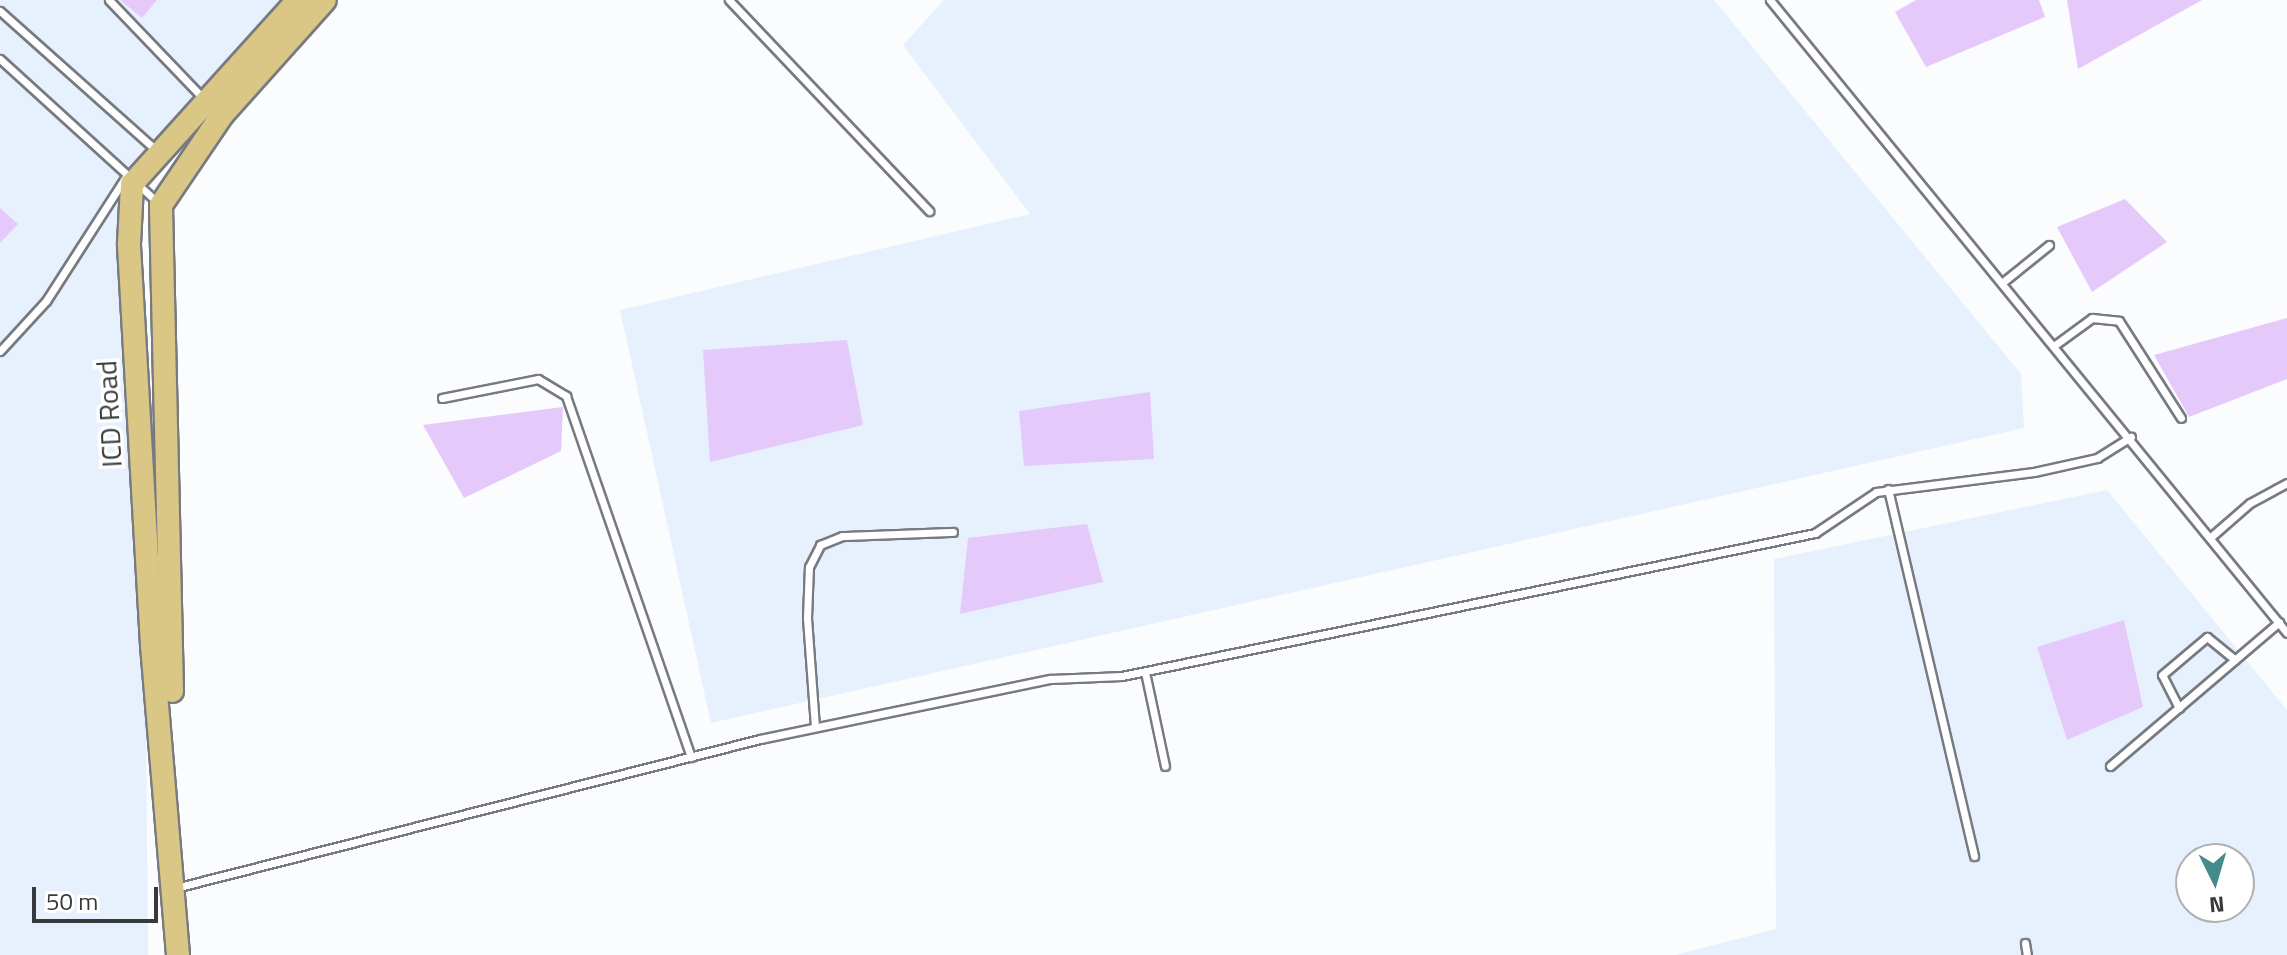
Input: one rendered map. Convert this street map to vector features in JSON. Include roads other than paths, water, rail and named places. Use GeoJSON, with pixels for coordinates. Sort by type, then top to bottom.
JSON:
{"type":"FeatureCollection","features":[{"type":"Feature","properties":{"kind":"main road"},"geometry":{"type":"LineString","coordinates":[[129,180],[159,154],[298,0]]}},
{"type":"Feature","properties":{"kind":"main road"},"geometry":{"type":"LineString","coordinates":[[161,205],[222,115],[325,0]]}},
{"type":"Feature","properties":{"kind":"main road","name":"ICD Road"},"geometry":{"type":"LineString","coordinates":[[129,180],[129,244],[149,598],[178,955]]}},
{"type":"Feature","properties":{"kind":"main road","name":"ICD Road"},"geometry":{"type":"LineString","coordinates":[[161,205],[173,888]]}},
{"type":"Feature","properties":{"kind":"lane"},"geometry":{"type":"LineString","coordinates":[[109,0],[206,102]]}},
{"type":"Feature","properties":{"kind":"lane"},"geometry":{"type":"LineString","coordinates":[[729,0],[929,211]]}},
{"type":"Feature","properties":{"kind":"lane"},"geometry":{"type":"LineString","coordinates":[[1770,0],[2212,536],[2287,633]]}},
{"type":"Feature","properties":{"kind":"lane"},"geometry":{"type":"LineString","coordinates":[[0,11],[159,154]]}},
{"type":"Feature","properties":{"kind":"lane"},"geometry":{"type":"LineString","coordinates":[[0,59],[129,180],[161,205]]}},
{"type":"Feature","properties":{"kind":"lane"},"geometry":{"type":"LineString","coordinates":[[0,351],[46,301],[129,180]]}},
{"type":"Feature","properties":{"kind":"lane"},"geometry":{"type":"LineString","coordinates":[[2003,282],[2049,245]]}},
{"type":"Feature","properties":{"kind":"lane"},"geometry":{"type":"LineString","coordinates":[[2055,345],[2092,318],[2119,321],[2181,418]]}},
{"type":"Feature","properties":{"kind":"lane"},"geometry":{"type":"LineString","coordinates":[[442,398],[538,379],[566,396],[691,757]]}},
{"type":"Feature","properties":{"kind":"lane"},"geometry":{"type":"LineString","coordinates":[[173,888],[815,727],[1051,679],[1145,672],[1815,533],[1862,496],[1888,489],[2034,472],[2097,458],[2131,437]]}},
{"type":"Feature","properties":{"kind":"lane"},"geometry":{"type":"LineString","coordinates":[[2212,536],[2250,503],[2287,483]]}},
{"type":"Feature","properties":{"kind":"lane"},"geometry":{"type":"LineString","coordinates":[[1888,489],[1974,856]]}},
{"type":"Feature","properties":{"kind":"lane"},"geometry":{"type":"LineString","coordinates":[[815,727],[807,618],[809,567],[820,545],[842,536],[953,532]]}},
{"type":"Feature","properties":{"kind":"lane"},"geometry":{"type":"LineString","coordinates":[[2110,766],[2279,622]]}},
{"type":"Feature","properties":{"kind":"lane"},"geometry":{"type":"LineString","coordinates":[[2179,708],[2161,685],[2162,675],[2207,637],[2235,660]]}},
{"type":"Feature","properties":{"kind":"lane"},"geometry":{"type":"LineString","coordinates":[[1145,672],[1165,766]]}},
{"type":"Feature","properties":{"kind":"lane"},"geometry":{"type":"LineString","coordinates":[[2025,943],[2027,955]]}}]}
